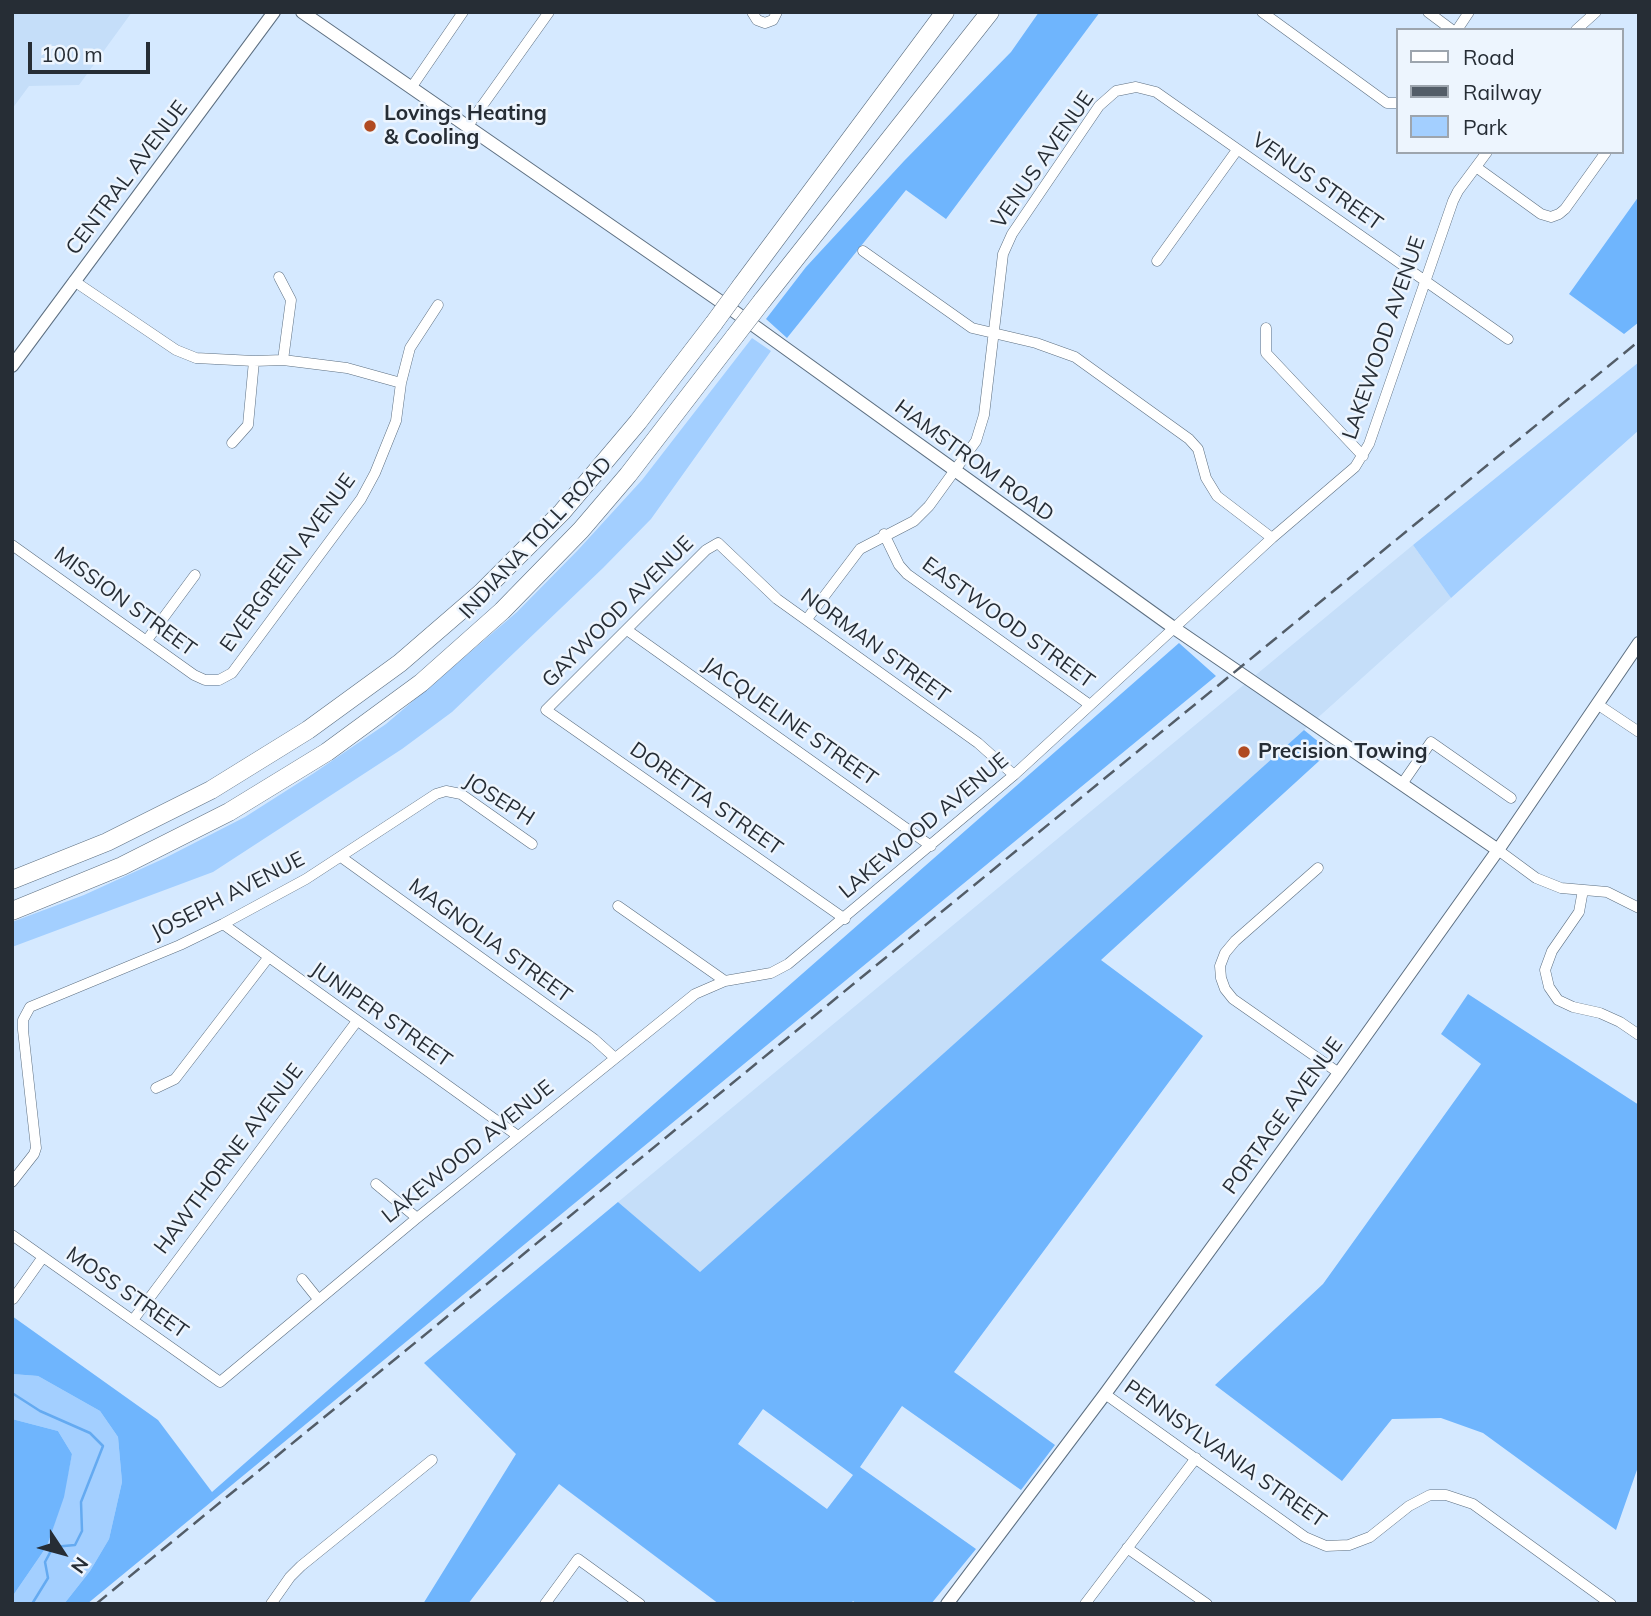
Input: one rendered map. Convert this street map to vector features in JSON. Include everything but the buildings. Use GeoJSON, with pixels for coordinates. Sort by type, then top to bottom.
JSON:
{"type":"FeatureCollection","features":[{"type":"Feature","properties":{"kind":"highway","name":"INDIANA TOLL ROAD"},"geometry":{"type":"LineString","coordinates":[[12,880],[107,842],[211,790],[308,730],[400,663],[481,593],[562,512],[638,422],[945,12]]}},
{"type":"Feature","properties":{"kind":"highway","name":"INDIANA TOLL ROAD"},"geometry":{"type":"LineString","coordinates":[[12,911],[122,866],[229,812],[327,752],[421,683],[502,611],[581,530],[636,465],[990,12]]}},
{"type":"Feature","properties":{"kind":"street","name":"CENTRAL AVENUE"},"geometry":{"type":"LineString","coordinates":[[12,366],[274,12]]}},
{"type":"Feature","properties":{"kind":"street","name":"HAMSTROM ROAD"},"geometry":{"type":"LineString","coordinates":[[302,12],[724,304],[1174,628],[1536,878],[1560,888],[1607,892],[1639,908]]}},
{"type":"Feature","properties":{"kind":"street"},"geometry":{"type":"LineString","coordinates":[[411,88],[463,12]]}},
{"type":"Feature","properties":{"kind":"street"},"geometry":{"type":"LineString","coordinates":[[467,127],[549,12]]}},
{"type":"Feature","properties":{"kind":"street"},"geometry":{"type":"LineString","coordinates":[[752,12],[757,20],[765,23],[773,20],[778,12]]}},
{"type":"Feature","properties":{"kind":"street"},"geometry":{"type":"LineString","coordinates":[[1262,12],[1387,103],[1396,103]]}},
{"type":"Feature","properties":{"kind":"street"},"geometry":{"type":"LineString","coordinates":[[1428,12],[1449,28]]}},
{"type":"Feature","properties":{"kind":"street"},"geometry":{"type":"LineString","coordinates":[[1458,28],[1469,12]]}},
{"type":"Feature","properties":{"kind":"street"},"geometry":{"type":"LineString","coordinates":[[1578,28],[1596,12]]}},
{"type":"Feature","properties":{"kind":"street","name":"VENUS STREET"},"geometry":{"type":"LineString","coordinates":[[1136,87],[1156,92],[1508,339]]}},
{"type":"Feature","properties":{"kind":"street","name":"VENUS AVENUE"},"geometry":{"type":"LineString","coordinates":[[807,619],[860,549],[884,534],[914,521],[922,514],[976,440],[984,415],[1003,254],[1012,234],[1099,107],[1116,91],[1136,87]]}},
{"type":"Feature","properties":{"kind":"street"},"geometry":{"type":"LineString","coordinates":[[1157,261],[1237,150]]}},
{"type":"Feature","properties":{"kind":"street","name":"LAKEWOOD AVENUE"},"geometry":{"type":"LineString","coordinates":[[220,1382],[417,1218],[695,994],[725,981],[771,973],[788,964],[845,919],[1014,775],[1272,538],[1355,467],[1363,456],[1453,201],[1486,154]]}},
{"type":"Feature","properties":{"kind":"street"},"geometry":{"type":"LineString","coordinates":[[1476,167],[1541,214],[1551,217],[1557,216],[1565,209],[1605,154]]}},
{"type":"Feature","properties":{"kind":"street"},"geometry":{"type":"LineString","coordinates":[[863,251],[972,328],[1036,343],[1075,357],[1178,431],[1198,449],[1206,478],[1217,496],[1272,538]]}},
{"type":"Feature","properties":{"kind":"street"},"geometry":{"type":"LineString","coordinates":[[279,277],[291,300],[283,360]]}},
{"type":"Feature","properties":{"kind":"street"},"geometry":{"type":"LineString","coordinates":[[74,281],[176,350],[197,358],[283,360],[347,368],[401,383]]}},
{"type":"Feature","properties":{"kind":"street","name":"EVERGREEN AVENUE"},"geometry":{"type":"LineString","coordinates":[[219,680],[232,673],[361,499],[375,473],[396,421],[405,361],[414,339],[438,305]]}},
{"type":"Feature","properties":{"kind":"street"},"geometry":{"type":"LineString","coordinates":[[1266,328],[1266,353],[1363,456]]}},
{"type":"Feature","properties":{"kind":"street"},"geometry":{"type":"LineString","coordinates":[[232,443],[248,425],[254,361]]}},
{"type":"Feature","properties":{"kind":"street","name":"EASTWOOD STREET"},"geometry":{"type":"LineString","coordinates":[[884,534],[899,565],[907,574],[1090,705]]}},
{"type":"Feature","properties":{"kind":"street","name":"NORMAN STREET"},"geometry":{"type":"LineString","coordinates":[[718,543],[776,599],[978,743],[1014,775]]}},
{"type":"Feature","properties":{"kind":"street","name":"GAYWOOD AVENUE"},"geometry":{"type":"LineString","coordinates":[[546,710],[706,550],[718,543]]}},
{"type":"Feature","properties":{"kind":"street","name":"MISSION STREET"},"geometry":{"type":"LineString","coordinates":[[12,545],[194,675],[205,680],[219,680]]}},
{"type":"Feature","properties":{"kind":"street"},"geometry":{"type":"LineString","coordinates":[[147,640],[195,575]]}},
{"type":"Feature","properties":{"kind":"street","name":"JACQUELINE STREET"},"geometry":{"type":"LineString","coordinates":[[626,629],[931,846]]}},
{"type":"Feature","properties":{"kind":"street","name":"PORTAGE AVENUE"},"geometry":{"type":"LineString","coordinates":[[947,1604],[1105,1394],[1339,1073],[1498,850],[1639,643]]}},
{"type":"Feature","properties":{"kind":"street"},"geometry":{"type":"LineString","coordinates":[[1597,704],[1639,732]]}},
{"type":"Feature","properties":{"kind":"street","name":"DORETTA STREET"},"geometry":{"type":"LineString","coordinates":[[546,710],[845,919]]}},
{"type":"Feature","properties":{"kind":"street"},"geometry":{"type":"LineString","coordinates":[[1402,784],[1431,742],[1511,798]]}},
{"type":"Feature","properties":{"kind":"street","name":"JOSEPH"},"geometry":{"type":"LineString","coordinates":[[446,791],[461,794],[532,844]]}},
{"type":"Feature","properties":{"kind":"street","name":"JOSEPH AVENUE"},"geometry":{"type":"LineString","coordinates":[[12,1182],[34,1154],[37,1141],[18,1019],[37,1002],[180,945],[223,924],[341,857],[436,794],[446,791]]}},
{"type":"Feature","properties":{"kind":"street","name":"MAGNOLIA STREET"},"geometry":{"type":"LineString","coordinates":[[341,857],[594,1039],[615,1058]]}},
{"type":"Feature","properties":{"kind":"street"},"geometry":{"type":"LineString","coordinates":[[1318,868],[1235,941],[1225,953],[1220,966],[1221,978],[1233,999],[1339,1073]]}},
{"type":"Feature","properties":{"kind":"street"},"geometry":{"type":"LineString","coordinates":[[1583,890],[1579,912],[1552,951],[1545,970],[1549,987],[1558,1000],[1573,1007],[1600,1013],[1639,1035]]}},
{"type":"Feature","properties":{"kind":"street"},"geometry":{"type":"LineString","coordinates":[[618,906],[725,981]]}},
{"type":"Feature","properties":{"kind":"street","name":"JUNIPER STREET"},"geometry":{"type":"LineString","coordinates":[[223,924],[518,1136]]}},
{"type":"Feature","properties":{"kind":"street"},"geometry":{"type":"LineString","coordinates":[[156,1088],[175,1079],[268,958]]}},
{"type":"Feature","properties":{"kind":"street","name":"HAWTHORNE AVENUE"},"geometry":{"type":"LineString","coordinates":[[132,1320],[357,1021]]}},
{"type":"Feature","properties":{"kind":"street"},"geometry":{"type":"LineString","coordinates":[[376,1184],[417,1218]]}},
{"type":"Feature","properties":{"kind":"street","name":"MOSS STREET"},"geometry":{"type":"LineString","coordinates":[[12,1235],[220,1382]]}},
{"type":"Feature","properties":{"kind":"street"},"geometry":{"type":"LineString","coordinates":[[13,1299],[43,1257]]}},
{"type":"Feature","properties":{"kind":"street"},"geometry":{"type":"LineString","coordinates":[[302,1279],[318,1299]]}},
{"type":"Feature","properties":{"kind":"street","name":"PENNSYLVANIA STREET"},"geometry":{"type":"LineString","coordinates":[[1105,1394],[1305,1537],[1326,1546],[1349,1545],[1370,1537],[1409,1506],[1430,1495],[1461,1498],[1611,1604]]}},
{"type":"Feature","properties":{"kind":"street"},"geometry":{"type":"LineString","coordinates":[[1085,1604],[1196,1458]]}},
{"type":"Feature","properties":{"kind":"street"},"geometry":{"type":"LineString","coordinates":[[271,1604],[302,1566],[432,1460]]}},
{"type":"Feature","properties":{"kind":"street"},"geometry":{"type":"LineString","coordinates":[[1127,1548],[1207,1604]]}},
{"type":"Feature","properties":{"kind":"street"},"geometry":{"type":"LineString","coordinates":[[545,1604],[578,1559],[640,1604]]}},
{"type":"Feature","properties":{"kind":"shaded area"},"geometry":{"type":"Polygon","coordinates":[[[12,12],[132,12],[79,85],[29,86],[12,109],[12,12]]]}},
{"type":"Feature","properties":{"kind":"shaded area"},"geometry":{"type":"Polygon","coordinates":[[[1039,12],[1100,12],[946,219],[906,190],[787,338],[766,319],[806,267],[904,161],[1011,52],[1039,12]]]}},
{"type":"Feature","properties":{"kind":"shaded area"},"geometry":{"type":"Polygon","coordinates":[[[1639,196],[1639,322],[1624,334],[1569,294],[1639,196]]]}},
{"type":"Feature","properties":{"kind":"shaded area"},"geometry":{"type":"Polygon","coordinates":[[[1413,545],[1451,598],[700,1273],[618,1202],[1413,545]]]}},
{"type":"Feature","properties":{"kind":"shaded area"},"geometry":{"type":"Polygon","coordinates":[[[1179,643],[1216,676],[87,1604],[64,1604],[90,1571],[109,1539],[122,1482],[118,1437],[100,1411],[38,1376],[12,1374],[12,1316],[158,1420],[212,1492],[1179,643]]]}},
{"type":"Feature","properties":{"kind":"shaded area"},"geometry":{"type":"Polygon","coordinates":[[[1304,730],[1330,751],[1101,960],[1203,1036],[954,1372],[1055,1445],[1021,1490],[902,1406],[860,1467],[976,1549],[931,1604],[856,1604],[853,1601],[851,1604],[719,1604],[559,1484],[468,1604],[423,1604],[516,1454],[424,1363],[618,1202],[700,1272],[1304,730]],[[763,1409],[738,1444],[827,1509],[853,1475],[763,1409]]]}},
{"type":"Feature","properties":{"kind":"shaded area"},"geometry":{"type":"Polygon","coordinates":[[[1468,994],[1639,1105],[1639,1464],[1616,1530],[1483,1433],[1441,1418],[1392,1419],[1342,1481],[1215,1385],[1323,1284],[1481,1064],[1441,1034],[1468,994]]]}},
{"type":"Feature","properties":{"kind":"shaded area"},"geometry":{"type":"Polygon","coordinates":[[[12,1419],[58,1431],[72,1454],[64,1497],[47,1546],[12,1597],[12,1419]]]}},
{"type":"Feature","properties":{"kind":"green space"},"geometry":{"type":"Polygon","coordinates":[[[752,338],[771,351],[651,519],[452,712],[402,749],[213,872],[12,947],[12,922],[84,895],[245,817],[386,724],[517,612],[578,550],[642,480],[752,338]]]}},
{"type":"Feature","properties":{"kind":"green space"},"geometry":{"type":"Polygon","coordinates":[[[1639,362],[1639,430],[1451,598],[1413,545],[1639,362]]]}},
{"type":"Feature","properties":{"kind":"green space"},"geometry":{"type":"Polygon","coordinates":[[[12,1374],[38,1376],[100,1411],[118,1437],[122,1482],[109,1539],[90,1571],[64,1604],[12,1604],[12,1597],[47,1546],[63,1497],[72,1454],[58,1431],[12,1419],[12,1374]]]}},
{"type":"Feature","properties":{"kind":"waterway"},"geometry":{"type":"LineString","coordinates":[[12,1393],[40,1411],[90,1433],[103,1446],[81,1502],[82,1531],[75,1545],[53,1547],[45,1562],[48,1578],[32,1604]]}},
{"type":"Feature","properties":{"kind":"railway"},"geometry":{"type":"LineString","coordinates":[[96,1604],[1639,341]]}},
{"type":"Feature","properties":{"kind":"place","name":"Lovings Heating & Cooling"},"geometry":{"type":"Point","coordinates":[370,126]}},
{"type":"Feature","properties":{"kind":"place","name":"Precision Towing"},"geometry":{"type":"Point","coordinates":[1244,752]}}]}
